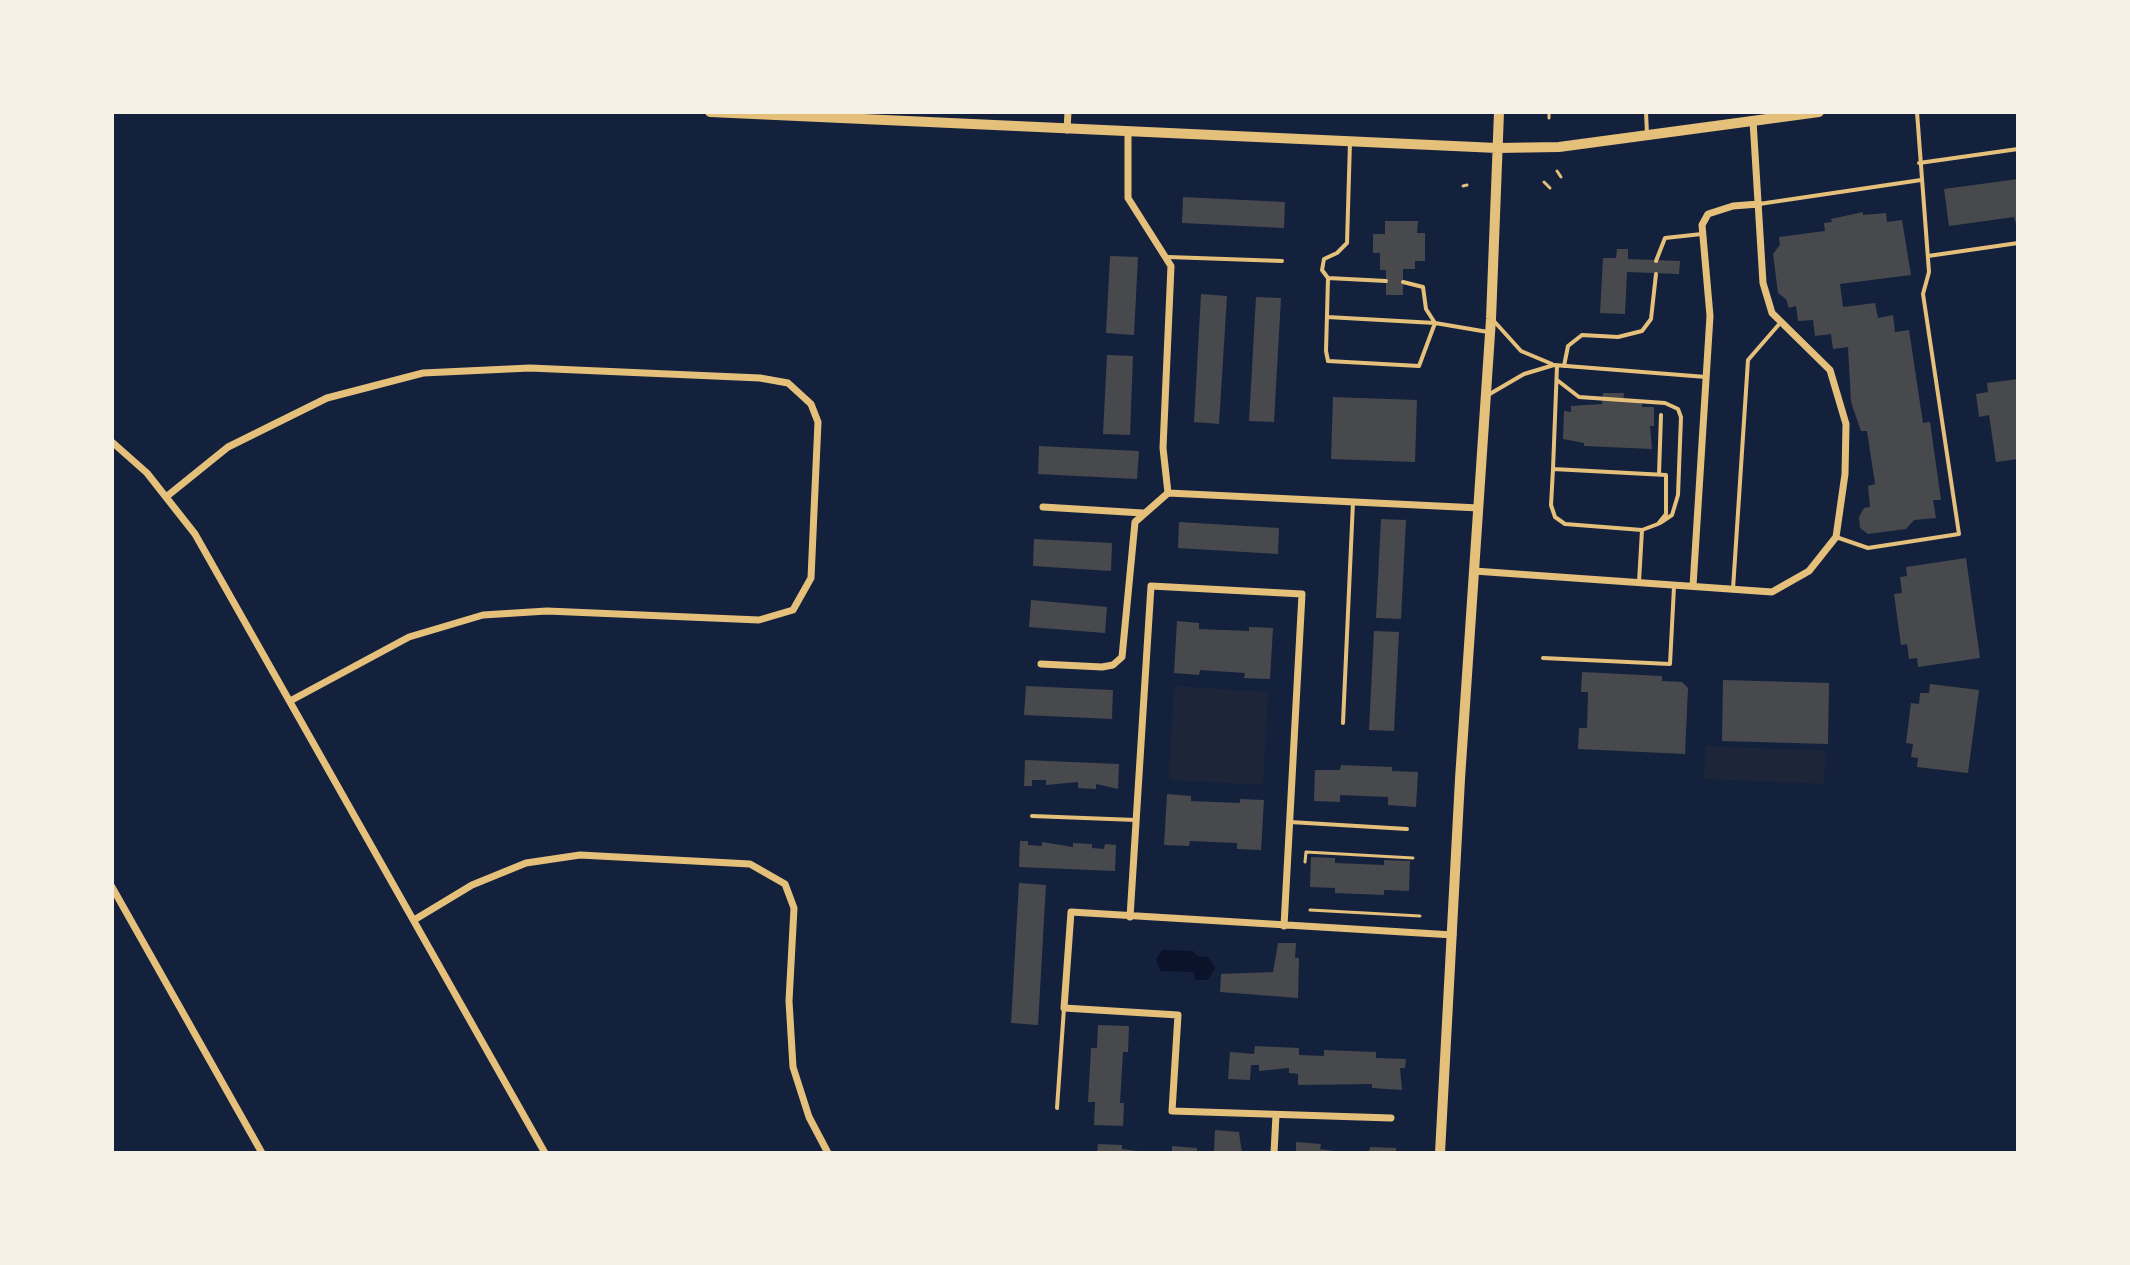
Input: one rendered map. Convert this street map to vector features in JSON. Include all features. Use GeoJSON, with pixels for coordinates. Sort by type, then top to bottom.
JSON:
{"type":"FeatureCollection","features":[{"type":"Feature","properties":{"kind":"main road"},"geometry":{"type":"LineString","coordinates":[[710,112],[841,115],[1067,130],[1497,148],[1559,147],[1819,112]]}},
{"type":"Feature","properties":{"kind":"main road"},"geometry":{"type":"LineString","coordinates":[[1440,1153],[1491,319],[1499,112]]}},
{"type":"Feature","properties":{"kind":"street"},"geometry":{"type":"LineString","coordinates":[[1067,130],[1068,112]]}},
{"type":"Feature","properties":{"kind":"street"},"geometry":{"type":"LineString","coordinates":[[1474,571],[1772,592],[1809,571],[1836,537],[1845,474],[1846,424],[1830,370],[1772,313],[1763,283],[1753,121]]}},
{"type":"Feature","properties":{"kind":"street"},"geometry":{"type":"LineString","coordinates":[[1128,133],[1128,198],[1171,266],[1163,448],[1168,493]]}},
{"type":"Feature","properties":{"kind":"street"},"geometry":{"type":"LineString","coordinates":[[1693,586],[1710,316],[1702,234],[1708,214],[1733,206],[1759,204]]}},
{"type":"Feature","properties":{"kind":"street"},"geometry":{"type":"LineString","coordinates":[[166,497],[228,447],[327,398],[423,373],[530,368],[760,378],[788,383],[811,404],[818,422],[811,578],[793,610],[759,620],[547,611],[483,615],[409,637],[290,701]]}},
{"type":"Feature","properties":{"kind":"street"},"geometry":{"type":"LineString","coordinates":[[112,442],[147,473],[195,534],[545,1153]]}},
{"type":"Feature","properties":{"kind":"street"},"geometry":{"type":"LineString","coordinates":[[1041,664],[1102,667],[1113,665],[1122,657],[1135,522],[1168,493],[1479,508]]}},
{"type":"Feature","properties":{"kind":"street"},"geometry":{"type":"LineString","coordinates":[[1043,507],[1143,513]]}},
{"type":"Feature","properties":{"kind":"street"},"geometry":{"type":"LineString","coordinates":[[1130,917],[1151,586],[1302,594],[1284,926]]}},
{"type":"Feature","properties":{"kind":"street"},"geometry":{"type":"LineString","coordinates":[[414,920],[472,885],[526,863],[580,855],[750,864],[785,884],[794,908],[789,1001],[793,1067],[809,1117],[828,1153]]}},
{"type":"Feature","properties":{"kind":"street"},"geometry":{"type":"LineString","coordinates":[[112,887],[262,1153]]}},
{"type":"Feature","properties":{"kind":"street"},"geometry":{"type":"LineString","coordinates":[[1391,1118],[1172,1111],[1178,1015],[1064,1008],[1071,912],[1453,935]]}},
{"type":"Feature","properties":{"kind":"street"},"geometry":{"type":"LineString","coordinates":[[1274,1153],[1276,1115]]}},
{"type":"Feature","properties":{"kind":"lane"},"geometry":{"type":"LineString","coordinates":[[1646,112],[1647,134]]}},
{"type":"Feature","properties":{"kind":"lane"},"geometry":{"type":"LineString","coordinates":[[1836,537],[1868,548],[1959,534],[1923,294],[1929,272],[1917,112]]}},
{"type":"Feature","properties":{"kind":"lane"},"geometry":{"type":"LineString","coordinates":[[1350,142],[1347,243],[1337,253],[1324,259],[1322,270],[1328,278],[1328,361],[1419,366],[1435,323]]}},
{"type":"Feature","properties":{"kind":"lane"},"geometry":{"type":"LineString","coordinates":[[1919,163],[2018,149]]}},
{"type":"Feature","properties":{"kind":"lane"},"geometry":{"type":"LineString","coordinates":[[1759,204],[1921,180]]}},
{"type":"Feature","properties":{"kind":"lane"},"geometry":{"type":"LineString","coordinates":[[1656,261],[1665,238],[1702,234]]}},
{"type":"Feature","properties":{"kind":"lane"},"geometry":{"type":"LineString","coordinates":[[1928,256],[2018,243]]}},
{"type":"Feature","properties":{"kind":"lane"},"geometry":{"type":"LineString","coordinates":[[1168,257],[1282,261]]}},
{"type":"Feature","properties":{"kind":"lane"},"geometry":{"type":"LineString","coordinates":[[1564,366],[1568,346],[1582,335],[1618,337],[1642,331],[1651,319],[1656,274]]}},
{"type":"Feature","properties":{"kind":"lane"},"geometry":{"type":"LineString","coordinates":[[1328,278],[1386,281]]}},
{"type":"Feature","properties":{"kind":"lane"},"geometry":{"type":"LineString","coordinates":[[1403,282],[1423,287],[1426,309],[1435,323]]}},
{"type":"Feature","properties":{"kind":"lane"},"geometry":{"type":"LineString","coordinates":[[1327,317],[1435,323],[1490,333]]}},
{"type":"Feature","properties":{"kind":"lane"},"geometry":{"type":"LineString","coordinates":[[1491,319],[1521,351],[1556,365],[1706,377]]}},
{"type":"Feature","properties":{"kind":"lane"},"geometry":{"type":"LineString","coordinates":[[1733,589],[1748,360],[1781,322]]}},
{"type":"Feature","properties":{"kind":"lane"},"geometry":{"type":"LineString","coordinates":[[1556,365],[1551,505],[1555,517],[1565,524],[1642,530],[1672,515],[1678,495],[1681,417],[1678,409],[1665,403],[1579,397],[1557,379]]}},
{"type":"Feature","properties":{"kind":"lane"},"geometry":{"type":"LineString","coordinates":[[1486,397],[1524,374],[1556,365]]}},
{"type":"Feature","properties":{"kind":"lane"},"geometry":{"type":"LineString","coordinates":[[1659,474],[1661,415]]}},
{"type":"Feature","properties":{"kind":"lane"},"geometry":{"type":"LineString","coordinates":[[1553,469],[1666,475],[1666,514],[1658,524]]}},
{"type":"Feature","properties":{"kind":"lane"},"geometry":{"type":"LineString","coordinates":[[1343,723],[1353,502]]}},
{"type":"Feature","properties":{"kind":"lane"},"geometry":{"type":"LineString","coordinates":[[1639,582],[1642,530]]}},
{"type":"Feature","properties":{"kind":"lane"},"geometry":{"type":"LineString","coordinates":[[1543,658],[1670,664],[1674,584]]}},
{"type":"Feature","properties":{"kind":"lane"},"geometry":{"type":"LineString","coordinates":[[1032,816],[1136,820]]}},
{"type":"Feature","properties":{"kind":"lane"},"geometry":{"type":"LineString","coordinates":[[1290,822],[1407,829]]}},
{"type":"Feature","properties":{"kind":"lane"},"geometry":{"type":"LineString","coordinates":[[1057,1108],[1064,1008]]}},
{"type":"Feature","properties":{"kind":"path"},"geometry":{"type":"LineString","coordinates":[[1557,171],[1561,177]]}},
{"type":"Feature","properties":{"kind":"path"},"geometry":{"type":"LineString","coordinates":[[1544,182],[1550,188]]}},
{"type":"Feature","properties":{"kind":"path"},"geometry":{"type":"LineString","coordinates":[[1305,862],[1306,852],[1413,858]]}},
{"type":"Feature","properties":{"kind":"path"},"geometry":{"type":"LineString","coordinates":[[1310,910],[1420,916]]}},
{"type":"Feature","properties":{"kind":"shaded area"},"geometry":{"type":"Polygon","coordinates":[[[1174,686],[1268,692],[1263,785],[1169,780],[1174,686]]]}},
{"type":"Feature","properties":{"kind":"shaded area"},"geometry":{"type":"Polygon","coordinates":[[[1706,746],[1826,751],[1824,784],[1704,779],[1706,746]]]}},
{"type":"Feature","properties":{"kind":"shaded area"},"geometry":{"type":"Polygon","coordinates":[[[1162,950],[1193,951],[1197,956],[1208,957],[1215,968],[1208,980],[1196,980],[1193,972],[1161,971],[1156,960],[1162,950]]]}},
{"type":"Feature","properties":{"kind":"building"},"geometry":{"type":"Polygon","coordinates":[[[2018,179],[2018,231],[2014,217],[1949,226],[1944,189],[2018,179]]]}},
{"type":"Feature","properties":{"kind":"building"},"geometry":{"type":"Polygon","coordinates":[[[1183,197],[1285,202],[1284,228],[1182,223],[1183,197]]]}},
{"type":"Feature","properties":{"kind":"building"},"geometry":{"type":"Polygon","coordinates":[[[1863,212],[1863,215],[1886,213],[1887,222],[1902,220],[1911,275],[1840,284],[1843,307],[1875,303],[1878,318],[1893,315],[1895,332],[1909,330],[1923,423],[1930,422],[1941,500],[1933,500],[1936,518],[1914,520],[1906,529],[1868,534],[1860,528],[1859,517],[1864,508],[1870,507],[1868,486],[1875,484],[1867,431],[1861,431],[1851,402],[1848,347],[1833,349],[1831,334],[1815,336],[1813,320],[1798,321],[1796,306],[1789,308],[1786,299],[1778,293],[1773,254],[1780,245],[1779,237],[1825,231],[1824,223],[1832,222],[1831,219],[1863,212]]]}},
{"type":"Feature","properties":{"kind":"building"},"geometry":{"type":"Polygon","coordinates":[[[1385,221],[1418,221],[1417,233],[1425,233],[1425,261],[1415,261],[1415,269],[1403,269],[1403,295],[1386,295],[1386,270],[1380,270],[1380,253],[1373,253],[1373,234],[1385,234],[1385,221]]]}},
{"type":"Feature","properties":{"kind":"building"},"geometry":{"type":"Polygon","coordinates":[[[1617,249],[1628,249],[1628,259],[1680,261],[1679,274],[1627,272],[1625,314],[1600,313],[1603,258],[1616,258],[1617,249]]]}},
{"type":"Feature","properties":{"kind":"building"},"geometry":{"type":"Polygon","coordinates":[[[1110,256],[1138,257],[1134,335],[1106,333],[1110,256]]]}},
{"type":"Feature","properties":{"kind":"building"},"geometry":{"type":"Polygon","coordinates":[[[1201,294],[1227,296],[1219,424],[1194,422],[1201,294]]]}},
{"type":"Feature","properties":{"kind":"building"},"geometry":{"type":"Polygon","coordinates":[[[1256,297],[1281,298],[1274,422],[1249,421],[1256,297]]]}},
{"type":"Feature","properties":{"kind":"building"},"geometry":{"type":"Polygon","coordinates":[[[1107,355],[1133,356],[1130,435],[1103,434],[1107,355]]]}},
{"type":"Feature","properties":{"kind":"building"},"geometry":{"type":"Polygon","coordinates":[[[2018,379],[2018,459],[1996,462],[1989,415],[1979,417],[1976,394],[1988,392],[1987,383],[2018,379]]]}},
{"type":"Feature","properties":{"kind":"building"},"geometry":{"type":"Polygon","coordinates":[[[1603,393],[1624,393],[1623,402],[1642,402],[1642,407],[1654,407],[1654,426],[1650,426],[1652,449],[1584,446],[1584,443],[1563,439],[1564,411],[1571,412],[1571,406],[1602,404],[1603,393]]]}},
{"type":"Feature","properties":{"kind":"building"},"geometry":{"type":"Polygon","coordinates":[[[1333,397],[1417,400],[1415,462],[1331,459],[1333,397]]]}},
{"type":"Feature","properties":{"kind":"building"},"geometry":{"type":"Polygon","coordinates":[[[1039,446],[1139,451],[1137,479],[1038,474],[1039,446]]]}},
{"type":"Feature","properties":{"kind":"building"},"geometry":{"type":"Polygon","coordinates":[[[1381,519],[1406,520],[1401,619],[1376,618],[1381,519]]]}},
{"type":"Feature","properties":{"kind":"building"},"geometry":{"type":"Polygon","coordinates":[[[1179,522],[1279,528],[1278,554],[1178,548],[1179,522]]]}},
{"type":"Feature","properties":{"kind":"building"},"geometry":{"type":"Polygon","coordinates":[[[1034,539],[1112,543],[1111,571],[1033,566],[1034,539]]]}},
{"type":"Feature","properties":{"kind":"building"},"geometry":{"type":"Polygon","coordinates":[[[1966,558],[1980,658],[1918,667],[1917,658],[1909,659],[1907,644],[1901,645],[1894,594],[1902,593],[1900,577],[1907,576],[1906,567],[1966,558]]]}},
{"type":"Feature","properties":{"kind":"building"},"geometry":{"type":"Polygon","coordinates":[[[1031,600],[1107,607],[1105,633],[1029,627],[1031,600]]]}},
{"type":"Feature","properties":{"kind":"building"},"geometry":{"type":"Polygon","coordinates":[[[1177,621],[1199,623],[1199,629],[1249,631],[1249,627],[1273,628],[1270,679],[1244,678],[1245,673],[1200,670],[1199,675],[1174,673],[1177,621]]]}},
{"type":"Feature","properties":{"kind":"building"},"geometry":{"type":"Polygon","coordinates":[[[1374,631],[1399,632],[1394,731],[1369,730],[1374,631]]]}},
{"type":"Feature","properties":{"kind":"building"},"geometry":{"type":"Polygon","coordinates":[[[1582,672],[1662,676],[1662,681],[1682,682],[1688,688],[1685,754],[1578,749],[1579,728],[1587,728],[1588,692],[1581,692],[1582,672]]]}},
{"type":"Feature","properties":{"kind":"building"},"geometry":{"type":"Polygon","coordinates":[[[1723,680],[1829,683],[1828,744],[1722,741],[1723,680]]]}},
{"type":"Feature","properties":{"kind":"building"},"geometry":{"type":"Polygon","coordinates":[[[1930,684],[1979,690],[1968,773],[1917,767],[1918,758],[1911,757],[1913,744],[1906,743],[1911,703],[1919,704],[1920,693],[1929,693],[1930,684]]]}},
{"type":"Feature","properties":{"kind":"building"},"geometry":{"type":"Polygon","coordinates":[[[1026,686],[1113,690],[1112,719],[1024,715],[1026,686]]]}},
{"type":"Feature","properties":{"kind":"building"},"geometry":{"type":"Polygon","coordinates":[[[1025,760],[1119,764],[1118,789],[1096,784],[1096,789],[1078,788],[1078,782],[1046,785],[1046,780],[1032,780],[1032,786],[1024,786],[1025,760]]]}},
{"type":"Feature","properties":{"kind":"building"},"geometry":{"type":"Polygon","coordinates":[[[1341,765],[1392,767],[1392,771],[1418,772],[1416,807],[1388,805],[1388,797],[1340,795],[1340,802],[1314,801],[1315,770],[1340,770],[1341,765]]]}},
{"type":"Feature","properties":{"kind":"building"},"geometry":{"type":"Polygon","coordinates":[[[1167,794],[1191,796],[1191,801],[1240,803],[1240,799],[1264,800],[1261,850],[1237,849],[1237,843],[1190,841],[1189,846],[1164,845],[1167,794]]]}},
{"type":"Feature","properties":{"kind":"building"},"geometry":{"type":"Polygon","coordinates":[[[1020,841],[1042,846],[1042,842],[1073,847],[1073,843],[1092,844],[1092,848],[1104,849],[1105,844],[1116,845],[1115,871],[1019,867],[1020,841]]]}},
{"type":"Feature","properties":{"kind":"building"},"geometry":{"type":"Polygon","coordinates":[[[1311,857],[1335,858],[1335,863],[1384,865],[1384,860],[1410,861],[1409,891],[1384,890],[1384,895],[1335,893],[1335,888],[1310,887],[1311,857]]]}},
{"type":"Feature","properties":{"kind":"building"},"geometry":{"type":"Polygon","coordinates":[[[1019,883],[1046,885],[1038,1025],[1011,1023],[1019,883]]]}},
{"type":"Feature","properties":{"kind":"building"},"geometry":{"type":"Polygon","coordinates":[[[1278,943],[1296,943],[1295,958],[1299,958],[1298,998],[1220,992],[1221,974],[1273,972],[1278,943]]]}},
{"type":"Feature","properties":{"kind":"building"},"geometry":{"type":"Polygon","coordinates":[[[1098,1025],[1129,1026],[1128,1052],[1123,1052],[1120,1103],[1124,1103],[1123,1126],[1094,1125],[1095,1102],[1088,1102],[1091,1048],[1097,1048],[1098,1025]]]}},
{"type":"Feature","properties":{"kind":"building"},"geometry":{"type":"Polygon","coordinates":[[[1255,1046],[1299,1048],[1299,1055],[1324,1056],[1324,1050],[1376,1052],[1376,1058],[1406,1059],[1405,1068],[1400,1068],[1402,1090],[1372,1088],[1372,1084],[1298,1085],[1298,1074],[1289,1073],[1289,1068],[1259,1071],[1259,1065],[1251,1065],[1250,1080],[1228,1079],[1230,1052],[1254,1054],[1255,1046]]]}},
{"type":"Feature","properties":{"kind":"building"},"geometry":{"type":"Polygon","coordinates":[[[1215,1130],[1239,1132],[1242,1153],[1214,1153],[1215,1130]]]}},
{"type":"Feature","properties":{"kind":"building"},"geometry":{"type":"Polygon","coordinates":[[[1296,1142],[1321,1144],[1320,1149],[1348,1153],[1296,1153],[1296,1142]]]}},
{"type":"Feature","properties":{"kind":"building"},"geometry":{"type":"Polygon","coordinates":[[[1098,1144],[1122,1145],[1122,1149],[1153,1153],[1097,1153],[1098,1144]]]}},
{"type":"Feature","properties":{"kind":"building"},"geometry":{"type":"Polygon","coordinates":[[[1172,1146],[1197,1148],[1197,1153],[1172,1153],[1172,1146]]]}},
{"type":"Feature","properties":{"kind":"building"},"geometry":{"type":"Polygon","coordinates":[[[1370,1147],[1396,1148],[1396,1153],[1369,1153],[1370,1147]]]}}]}
